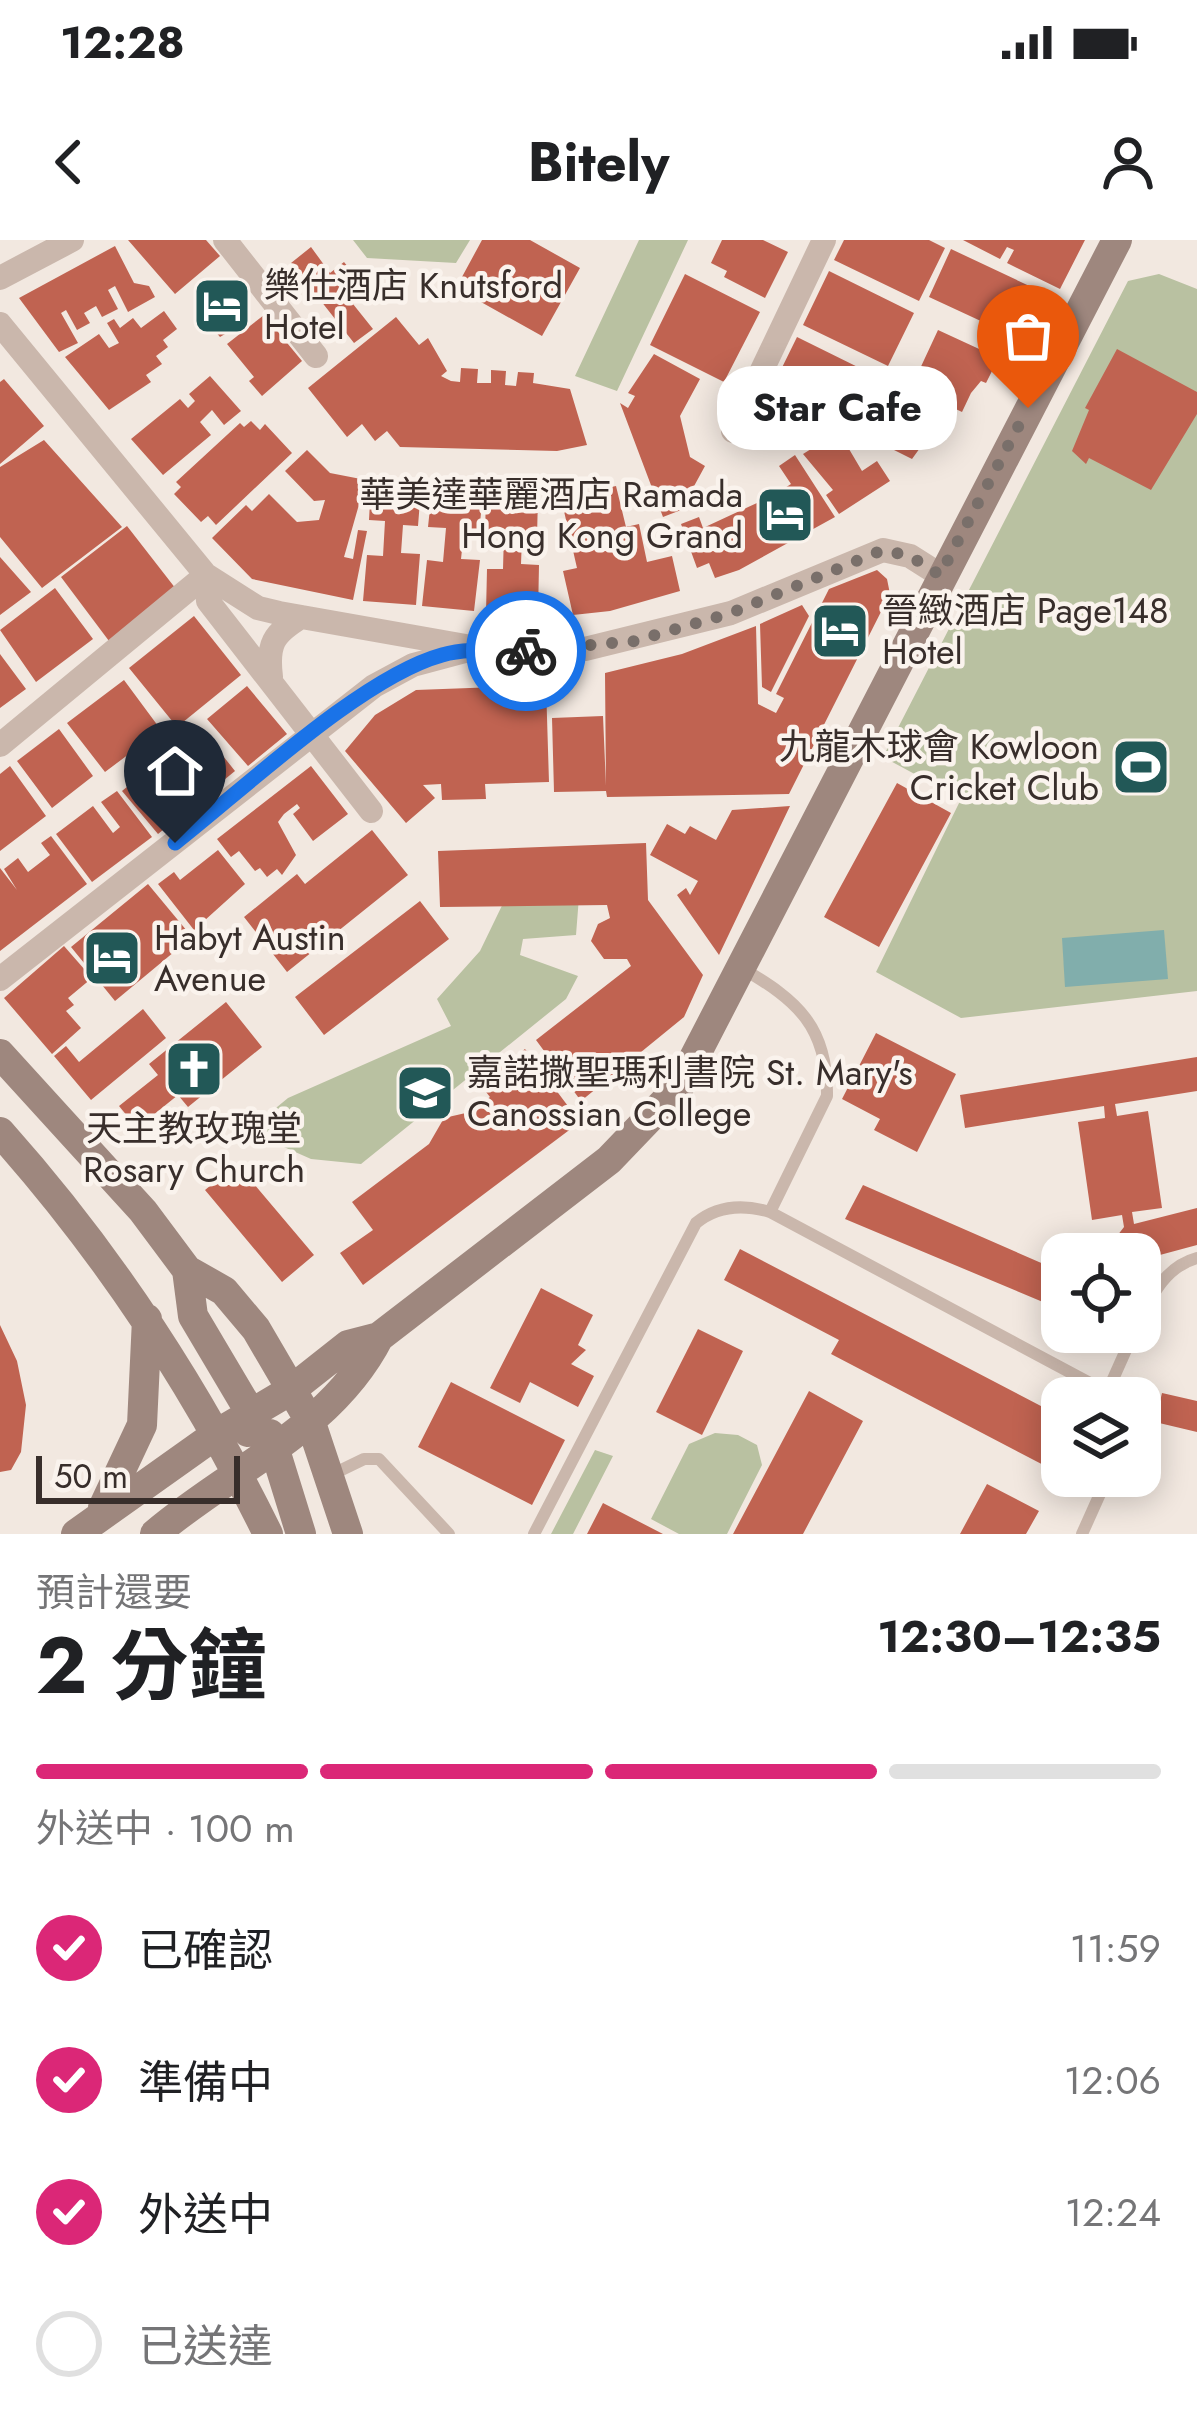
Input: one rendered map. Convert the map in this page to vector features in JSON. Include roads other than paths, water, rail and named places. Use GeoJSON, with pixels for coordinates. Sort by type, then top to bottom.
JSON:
{"type":"FeatureCollection","features":[{"type":"Feature","properties":{"kind":"main road"},"geometry":{"type":"LineString","coordinates":[[87,1526],[348,1345],[379,1336],[546,1211],[646,1125],[679,1087],[1117,240]]}},
{"type":"Feature","properties":{"kind":"main road"},"geometry":{"type":"LineString","coordinates":[[0,1054],[143,1211],[188,1270],[224,1292],[256,1329],[274,1453],[301,1534]]}},
{"type":"Feature","properties":{"kind":"main road"},"geometry":{"type":"LineString","coordinates":[[0,1132],[106,1257],[218,1433],[268,1534]]}},
{"type":"Feature","properties":{"kind":"main road"},"geometry":{"type":"LineString","coordinates":[[188,1270],[193,1316],[269,1402],[311,1423],[348,1534]]}},
{"type":"Feature","properties":{"kind":"main road"},"geometry":{"type":"LineString","coordinates":[[87,1526],[142,1425],[147,1319]]}},
{"type":"Feature","properties":{"kind":"main road"},"geometry":{"type":"LineString","coordinates":[[155,1534],[311,1423],[364,1365],[379,1336]]}},
{"type":"Feature","properties":{"kind":"main road"},"geometry":{"type":"LineString","coordinates":[[239,1473],[269,1402]]}},
{"type":"Feature","properties":{"kind":"street"},"geometry":{"type":"LineString","coordinates":[[0,278],[72,240]]}},
{"type":"Feature","properties":{"kind":"street"},"geometry":{"type":"LineString","coordinates":[[224,240],[316,356]]}},
{"type":"Feature","properties":{"kind":"street"},"geometry":{"type":"LineString","coordinates":[[733,431],[824,240]]}},
{"type":"Feature","properties":{"kind":"street"},"geometry":{"type":"LineString","coordinates":[[0,324],[206,575],[258,608],[477,648],[560,650],[635,641],[731,613],[883,550],[910,556],[940,575]]}},
{"type":"Feature","properties":{"kind":"street"},"geometry":{"type":"LineString","coordinates":[[206,575],[208,601],[371,811]]}},
{"type":"Feature","properties":{"kind":"street"},"geometry":{"type":"LineString","coordinates":[[0,745],[206,575]]}},
{"type":"Feature","properties":{"kind":"street"},"geometry":{"type":"LineString","coordinates":[[271,680],[267,649],[277,632],[301,617]]}},
{"type":"Feature","properties":{"kind":"street"},"geometry":{"type":"LineString","coordinates":[[355,623],[385,644],[386,665],[374,686]]}},
{"type":"Feature","properties":{"kind":"street"},"geometry":{"type":"LineString","coordinates":[[0,980],[374,686],[413,665],[477,648]]}},
{"type":"Feature","properties":{"kind":"lane"},"geometry":{"type":"LineString","coordinates":[[740,967],[801,1006],[827,1079],[826,1096],[770,1212]]}},
{"type":"Feature","properties":{"kind":"lane"},"geometry":{"type":"LineString","coordinates":[[534,1534],[696,1223],[708,1214],[747,1205],[770,1212],[1072,1377]]}},
{"type":"Feature","properties":{"kind":"lane"},"geometry":{"type":"LineString","coordinates":[[1161,1285],[1181,1262],[1197,1258]]}},
{"type":"Feature","properties":{"kind":"lane"},"geometry":{"type":"LineString","coordinates":[[331,1475],[364,1459],[379,1459],[449,1534]]}},
{"type":"Feature","properties":{"kind":"lane"},"geometry":{"type":"LineString","coordinates":[[1082,1534],[1099,1497]]}},
{"type":"Feature","properties":{"kind":"water"},"geometry":{"type":"Polygon","coordinates":[[[1164,930],[1168,979],[1065,987],[1062,938],[1164,930]]]}},
{"type":"Feature","properties":{"kind":"place","name":"樂仕酒店 Knutsford Hotel"},"geometry":{"type":"Point","coordinates":[222,306]}},
{"type":"Feature","properties":{"kind":"place","name":"Star Cafe"},"geometry":{"type":"Point","coordinates":[1028,408]}},
{"type":"Feature","properties":{"kind":"place","name":"華美達華麗酒店 Ramada Hong Kong Grand"},"geometry":{"type":"Point","coordinates":[785,515]}},
{"type":"Feature","properties":{"kind":"place","name":"晉緻酒店 Page148 Hotel"},"geometry":{"type":"Point","coordinates":[840,631]}},
{"type":"Feature","properties":{"kind":"place","name":"九龍木球會 Kowloon Cricket Club"},"geometry":{"type":"Point","coordinates":[1141,767]}},
{"type":"Feature","properties":{"kind":"place","name":"Habyt Austin Avenue"},"geometry":{"type":"Point","coordinates":[112,958]}},
{"type":"Feature","properties":{"kind":"place","name":"天主教玫瑰堂 Rosary Church"},"geometry":{"type":"Point","coordinates":[194,1069]}},
{"type":"Feature","properties":{"kind":"place","name":"嘉諾撒聖瑪利書院 St. Mary's Canossian College"},"geometry":{"type":"Point","coordinates":[425,1093]}}]}
